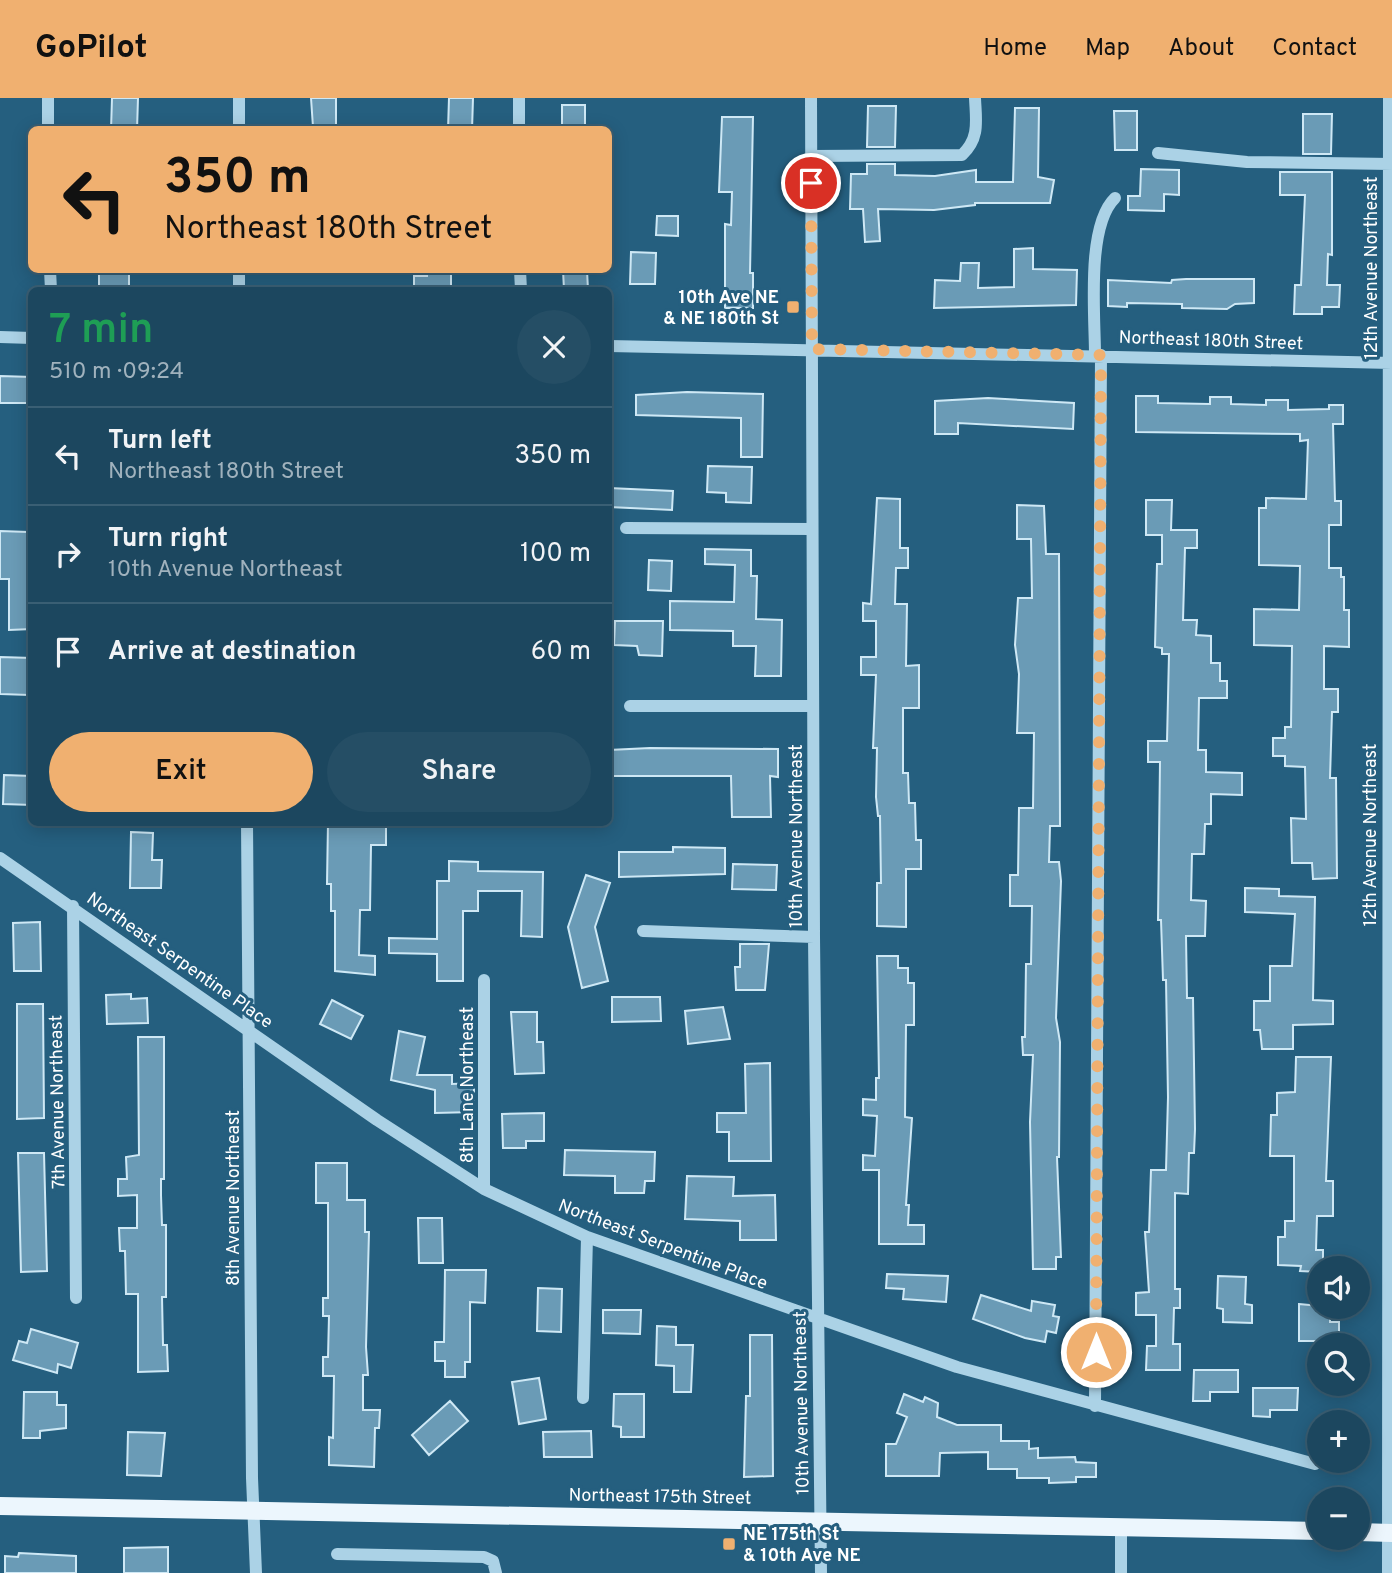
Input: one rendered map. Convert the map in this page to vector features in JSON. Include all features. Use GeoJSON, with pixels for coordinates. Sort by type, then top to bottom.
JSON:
{"type":"FeatureCollection","features":[{"type":"Feature","properties":{"kind":"main road","name":"Northeast 175th Street"},"geometry":{"type":"LineString","coordinates":[[0,1506],[1307,1531]]}},
{"type":"Feature","properties":{"kind":"main road"},"geometry":{"type":"LineString","coordinates":[[1370,1532],[1390,1533]]}},
{"type":"Feature","properties":{"kind":"street"},"geometry":{"type":"LineString","coordinates":[[48,98],[48,126]]}},
{"type":"Feature","properties":{"kind":"street"},"geometry":{"type":"LineString","coordinates":[[239,98],[239,126]]}},
{"type":"Feature","properties":{"kind":"street"},"geometry":{"type":"LineString","coordinates":[[519,98],[519,126]]}},
{"type":"Feature","properties":{"kind":"street","name":"10th Avenue Northeast"},"geometry":{"type":"LineString","coordinates":[[811,98],[814,937],[821,1573]]}},
{"type":"Feature","properties":{"kind":"street"},"geometry":{"type":"LineString","coordinates":[[811,156],[962,155],[973,145],[976,131],[975,98]]}},
{"type":"Feature","properties":{"kind":"street","name":"12th Avenue Northeast"},"geometry":{"type":"LineString","coordinates":[[1388,1573],[1389,98]]}},
{"type":"Feature","properties":{"kind":"street"},"geometry":{"type":"LineString","coordinates":[[1158,153],[1247,162],[1390,164]]}},
{"type":"Feature","properties":{"kind":"street"},"geometry":{"type":"LineString","coordinates":[[1095,1406],[1098,239],[1102,216],[1115,198]]}},
{"type":"Feature","properties":{"kind":"street"},"geometry":{"type":"LineString","coordinates":[[0,337],[28,338]]}},
{"type":"Feature","properties":{"kind":"street","name":"Northeast 180th Street"},"geometry":{"type":"LineString","coordinates":[[612,346],[1390,363]]}},
{"type":"Feature","properties":{"kind":"street"},"geometry":{"type":"LineString","coordinates":[[626,528],[812,529]]}},
{"type":"Feature","properties":{"kind":"street"},"geometry":{"type":"LineString","coordinates":[[630,706],[813,706]]}},
{"type":"Feature","properties":{"kind":"street","name":"8th Avenue Northeast"},"geometry":{"type":"LineString","coordinates":[[247,826],[253,1509],[256,1573]]}},
{"type":"Feature","properties":{"kind":"street","name":"Northeast Serpentine Place"},"geometry":{"type":"LineString","coordinates":[[0,858],[73,906],[377,1120],[484,1189],[587,1237],[957,1367],[1307,1462]]}},
{"type":"Feature","properties":{"kind":"street","name":"7th Avenue Northeast"},"geometry":{"type":"LineString","coordinates":[[73,906],[76,1298]]}},
{"type":"Feature","properties":{"kind":"street"},"geometry":{"type":"LineString","coordinates":[[643,931],[814,937]]}},
{"type":"Feature","properties":{"kind":"street","name":"8th Lane Northeast"},"geometry":{"type":"LineString","coordinates":[[484,980],[484,1189]]}},
{"type":"Feature","properties":{"kind":"street"},"geometry":{"type":"LineString","coordinates":[[583,1398],[587,1237]]}},
{"type":"Feature","properties":{"kind":"street"},"geometry":{"type":"LineString","coordinates":[[1121,1526],[1121,1573]]}},
{"type":"Feature","properties":{"kind":"street"},"geometry":{"type":"LineString","coordinates":[[337,1554],[484,1557],[493,1561],[496,1573]]}},
{"type":"Feature","properties":{"kind":"building"},"geometry":{"type":"Polygon","coordinates":[[[112,98],[138,98],[137,126],[111,126],[112,98]]]}},
{"type":"Feature","properties":{"kind":"building"},"geometry":{"type":"Polygon","coordinates":[[[311,98],[336,98],[336,126],[313,126],[311,98]]]}},
{"type":"Feature","properties":{"kind":"building"},"geometry":{"type":"Polygon","coordinates":[[[449,98],[473,98],[472,126],[448,126],[449,98]]]}},
{"type":"Feature","properties":{"kind":"building"},"geometry":{"type":"Polygon","coordinates":[[[562,105],[585,105],[585,126],[562,126],[562,105]]]}},
{"type":"Feature","properties":{"kind":"building"},"geometry":{"type":"Polygon","coordinates":[[[868,106],[896,106],[895,147],[867,147],[868,106]]]}},
{"type":"Feature","properties":{"kind":"building"},"geometry":{"type":"Polygon","coordinates":[[[1015,108],[1039,108],[1038,177],[1054,180],[1050,203],[975,203],[934,210],[878,209],[880,241],[865,242],[863,209],[850,209],[851,174],[867,174],[867,164],[895,164],[895,175],[935,176],[976,170],[976,182],[1013,182],[1015,108]]]}},
{"type":"Feature","properties":{"kind":"building"},"geometry":{"type":"Polygon","coordinates":[[[1114,111],[1137,111],[1137,150],[1115,150],[1114,111]]]}},
{"type":"Feature","properties":{"kind":"building"},"geometry":{"type":"Polygon","coordinates":[[[1303,114],[1332,114],[1331,154],[1303,154],[1303,114]]]}},
{"type":"Feature","properties":{"kind":"building"},"geometry":{"type":"Polygon","coordinates":[[[722,117],[753,117],[750,273],[753,273],[753,308],[725,308],[725,224],[731,225],[732,192],[719,192],[722,117]]]}},
{"type":"Feature","properties":{"kind":"building"},"geometry":{"type":"Polygon","coordinates":[[[1141,169],[1179,170],[1179,195],[1164,194],[1164,211],[1128,210],[1128,196],[1140,196],[1141,169]]]}},
{"type":"Feature","properties":{"kind":"building"},"geometry":{"type":"Polygon","coordinates":[[[1280,172],[1332,172],[1332,255],[1328,254],[1327,285],[1340,285],[1339,307],[1322,307],[1322,314],[1294,314],[1295,285],[1301,285],[1305,195],[1280,195],[1280,172]]]}},
{"type":"Feature","properties":{"kind":"building"},"geometry":{"type":"Polygon","coordinates":[[[657,216],[678,216],[678,236],[656,235],[657,216]]]}},
{"type":"Feature","properties":{"kind":"building"},"geometry":{"type":"Polygon","coordinates":[[[1033,248],[1033,269],[1077,270],[1076,305],[934,308],[935,280],[960,281],[961,263],[979,263],[978,288],[1014,287],[1014,249],[1033,248]]]}},
{"type":"Feature","properties":{"kind":"building"},"geometry":{"type":"Polygon","coordinates":[[[631,252],[656,253],[655,284],[630,284],[631,252]]]}},
{"type":"Feature","properties":{"kind":"building"},"geometry":{"type":"Polygon","coordinates":[[[99,273],[129,273],[129,287],[99,287],[99,273]]]}},
{"type":"Feature","properties":{"kind":"building"},"geometry":{"type":"Polygon","coordinates":[[[427,273],[451,273],[451,287],[414,287],[414,276],[427,276],[427,273]]]}},
{"type":"Feature","properties":{"kind":"building"},"geometry":{"type":"Polygon","coordinates":[[[563,273],[587,273],[588,287],[564,287],[563,273]]]}},
{"type":"Feature","properties":{"kind":"building"},"geometry":{"type":"Polygon","coordinates":[[[1254,279],[1254,303],[1235,304],[1227,309],[1182,308],[1182,304],[1127,303],[1127,307],[1108,306],[1108,280],[1171,283],[1172,280],[1254,279]]]}},
{"type":"Feature","properties":{"kind":"building"},"geometry":{"type":"Polygon","coordinates":[[[0,376],[28,377],[28,403],[0,403],[0,376]]]}},
{"type":"Feature","properties":{"kind":"building"},"geometry":{"type":"Polygon","coordinates":[[[687,392],[763,394],[762,457],[741,457],[741,418],[636,415],[636,395],[687,392]]]}},
{"type":"Feature","properties":{"kind":"building"},"geometry":{"type":"Polygon","coordinates":[[[1136,396],[1158,396],[1158,403],[1210,404],[1210,397],[1231,397],[1231,404],[1266,405],[1266,400],[1288,400],[1288,410],[1329,409],[1329,405],[1343,405],[1343,424],[1333,424],[1335,501],[1341,501],[1341,525],[1329,525],[1329,568],[1341,568],[1341,577],[1344,577],[1344,610],[1349,610],[1349,647],[1324,646],[1324,689],[1338,689],[1338,712],[1332,712],[1330,778],[1336,778],[1337,878],[1313,879],[1312,863],[1292,863],[1291,818],[1306,819],[1305,767],[1285,766],[1285,756],[1273,756],[1273,738],[1285,738],[1285,727],[1291,727],[1292,646],[1254,645],[1254,609],[1299,610],[1300,566],[1259,565],[1259,508],[1266,508],[1266,498],[1306,499],[1308,440],[1300,441],[1300,434],[1136,432],[1136,396]]]}},
{"type":"Feature","properties":{"kind":"building"},"geometry":{"type":"Polygon","coordinates":[[[988,398],[1074,403],[1073,429],[958,423],[958,434],[935,434],[935,401],[988,398]]]}},
{"type":"Feature","properties":{"kind":"building"},"geometry":{"type":"Polygon","coordinates":[[[708,466],[752,467],[751,503],[726,502],[726,493],[707,492],[708,466]]]}},
{"type":"Feature","properties":{"kind":"building"},"geometry":{"type":"Polygon","coordinates":[[[612,488],[673,491],[672,510],[612,507],[612,488]]]}},
{"type":"Feature","properties":{"kind":"building"},"geometry":{"type":"Polygon","coordinates":[[[877,498],[900,499],[900,548],[908,548],[908,568],[896,568],[895,604],[907,604],[906,666],[919,665],[919,708],[903,708],[903,773],[908,773],[909,803],[915,803],[916,840],[921,840],[921,869],[906,869],[906,927],[877,926],[877,883],[881,883],[880,816],[876,797],[877,748],[873,748],[876,675],[861,675],[861,657],[876,657],[876,621],[863,621],[863,603],[871,604],[877,498]]]}},
{"type":"Feature","properties":{"kind":"building"},"geometry":{"type":"Polygon","coordinates":[[[1146,500],[1172,500],[1171,530],[1197,530],[1197,548],[1185,548],[1183,620],[1197,620],[1196,635],[1211,636],[1211,663],[1220,663],[1220,681],[1227,681],[1227,698],[1199,698],[1198,750],[1206,750],[1206,772],[1242,773],[1242,795],[1211,794],[1211,824],[1205,824],[1204,854],[1192,854],[1191,900],[1206,901],[1205,936],[1186,936],[1187,998],[1193,998],[1195,1129],[1194,1153],[1189,1153],[1188,1194],[1175,1193],[1175,1289],[1180,1289],[1180,1308],[1174,1308],[1173,1344],[1180,1344],[1180,1370],[1146,1370],[1147,1346],[1156,1346],[1156,1315],[1136,1315],[1136,1293],[1149,1292],[1145,1232],[1149,1232],[1151,1170],[1166,1170],[1168,1097],[1166,980],[1163,980],[1161,920],[1158,920],[1160,762],[1148,762],[1148,741],[1167,741],[1169,654],[1162,654],[1162,648],[1155,647],[1157,564],[1162,564],[1162,535],[1146,535],[1146,500]]]}},
{"type":"Feature","properties":{"kind":"building"},"geometry":{"type":"Polygon","coordinates":[[[1017,505],[1044,506],[1046,554],[1059,554],[1060,826],[1050,826],[1049,862],[1059,862],[1061,881],[1056,1018],[1060,1042],[1057,1157],[1061,1257],[1056,1257],[1056,1269],[1033,1269],[1030,1122],[1033,1055],[1023,1055],[1022,1037],[1025,1037],[1026,964],[1031,964],[1032,906],[1010,906],[1010,875],[1018,875],[1019,808],[1033,808],[1034,733],[1017,733],[1019,674],[1015,645],[1018,598],[1032,598],[1031,539],[1017,539],[1017,505]]]}},
{"type":"Feature","properties":{"kind":"building"},"geometry":{"type":"Polygon","coordinates":[[[0,531],[28,532],[28,629],[9,630],[9,579],[0,579],[0,531]]]}},
{"type":"Feature","properties":{"kind":"building"},"geometry":{"type":"Polygon","coordinates":[[[705,549],[751,550],[751,576],[757,576],[756,619],[782,620],[781,676],[755,676],[756,646],[733,646],[733,631],[670,630],[670,601],[734,602],[735,565],[705,564],[705,549]]]}},
{"type":"Feature","properties":{"kind":"building"},"geometry":{"type":"Polygon","coordinates":[[[649,560],[672,561],[671,591],[648,590],[649,560]]]}},
{"type":"Feature","properties":{"kind":"building"},"geometry":{"type":"Polygon","coordinates":[[[615,621],[663,621],[662,656],[639,655],[637,646],[614,645],[615,621]]]}},
{"type":"Feature","properties":{"kind":"building"},"geometry":{"type":"Polygon","coordinates":[[[0,657],[28,658],[28,695],[0,694],[0,657]]]}},
{"type":"Feature","properties":{"kind":"building"},"geometry":{"type":"Polygon","coordinates":[[[778,749],[778,777],[770,776],[771,817],[732,817],[731,776],[612,776],[612,750],[778,749]]]}},
{"type":"Feature","properties":{"kind":"building"},"geometry":{"type":"Polygon","coordinates":[[[4,775],[28,776],[28,805],[3,804],[4,775]]]}},
{"type":"Feature","properties":{"kind":"building"},"geometry":{"type":"Polygon","coordinates":[[[328,826],[386,826],[386,845],[371,845],[370,910],[360,910],[359,955],[375,956],[375,975],[335,971],[335,911],[331,911],[331,884],[327,884],[328,826]]]}},
{"type":"Feature","properties":{"kind":"building"},"geometry":{"type":"Polygon","coordinates":[[[131,832],[153,833],[152,860],[162,860],[161,888],[130,888],[131,832]]]}},
{"type":"Feature","properties":{"kind":"building"},"geometry":{"type":"Polygon","coordinates":[[[673,847],[725,848],[725,874],[619,877],[619,852],[673,852],[673,847]]]}},
{"type":"Feature","properties":{"kind":"building"},"geometry":{"type":"Polygon","coordinates":[[[449,861],[478,862],[478,871],[543,872],[542,937],[521,936],[522,891],[478,891],[478,911],[463,911],[463,981],[437,981],[437,954],[389,953],[389,938],[437,939],[437,881],[449,881],[449,861]]]}},
{"type":"Feature","properties":{"kind":"building"},"geometry":{"type":"Polygon","coordinates":[[[733,864],[777,865],[776,890],[732,889],[733,864]]]}},
{"type":"Feature","properties":{"kind":"building"},"geometry":{"type":"Polygon","coordinates":[[[586,875],[610,883],[595,927],[608,981],[582,988],[568,927],[586,875]]]}},
{"type":"Feature","properties":{"kind":"building"},"geometry":{"type":"Polygon","coordinates":[[[1245,888],[1279,889],[1279,896],[1315,897],[1313,1000],[1333,1001],[1333,1024],[1293,1025],[1293,1049],[1262,1049],[1260,1030],[1254,1030],[1254,1001],[1270,1001],[1270,966],[1292,966],[1295,914],[1245,912],[1245,888]]]}},
{"type":"Feature","properties":{"kind":"building"},"geometry":{"type":"Polygon","coordinates":[[[40,922],[41,971],[14,971],[13,923],[40,922]]]}},
{"type":"Feature","properties":{"kind":"building"},"geometry":{"type":"Polygon","coordinates":[[[740,944],[769,944],[765,990],[736,990],[735,967],[740,967],[740,944]]]}},
{"type":"Feature","properties":{"kind":"building"},"geometry":{"type":"Polygon","coordinates":[[[877,956],[898,956],[898,968],[908,968],[908,983],[914,983],[914,1025],[906,1025],[905,1117],[912,1118],[906,1205],[909,1205],[908,1225],[924,1225],[924,1244],[879,1244],[879,1170],[863,1170],[863,1155],[875,1156],[877,1116],[863,1115],[863,1099],[876,1100],[876,1078],[879,1078],[877,956]]]}},
{"type":"Feature","properties":{"kind":"building"},"geometry":{"type":"Polygon","coordinates":[[[131,994],[131,999],[147,998],[148,1023],[107,1024],[106,995],[131,994]]]}},
{"type":"Feature","properties":{"kind":"building"},"geometry":{"type":"Polygon","coordinates":[[[612,997],[660,997],[661,1021],[612,1022],[612,997]]]}},
{"type":"Feature","properties":{"kind":"building"},"geometry":{"type":"Polygon","coordinates":[[[332,1000],[363,1016],[351,1039],[320,1024],[332,1000]]]}},
{"type":"Feature","properties":{"kind":"building"},"geometry":{"type":"Polygon","coordinates":[[[17,1004],[43,1004],[44,1118],[17,1119],[17,1004]]]}},
{"type":"Feature","properties":{"kind":"building"},"geometry":{"type":"Polygon","coordinates":[[[723,1007],[730,1039],[688,1044],[685,1011],[723,1007]]]}},
{"type":"Feature","properties":{"kind":"building"},"geometry":{"type":"Polygon","coordinates":[[[511,1012],[537,1012],[537,1042],[543,1042],[544,1073],[515,1074],[511,1012]]]}},
{"type":"Feature","properties":{"kind":"building"},"geometry":{"type":"Polygon","coordinates":[[[399,1031],[425,1037],[417,1075],[452,1075],[452,1084],[474,1083],[474,1112],[435,1113],[435,1090],[391,1080],[399,1031]]]}},
{"type":"Feature","properties":{"kind":"building"},"geometry":{"type":"Polygon","coordinates":[[[138,1037],[164,1037],[164,1179],[161,1179],[161,1195],[162,1225],[166,1225],[166,1297],[162,1297],[163,1345],[167,1345],[168,1371],[138,1372],[138,1294],[126,1294],[125,1251],[120,1251],[119,1228],[137,1228],[137,1195],[118,1196],[118,1179],[127,1179],[126,1157],[139,1155],[138,1037]]]}},
{"type":"Feature","properties":{"kind":"building"},"geometry":{"type":"Polygon","coordinates":[[[1296,1057],[1331,1057],[1326,1181],[1333,1181],[1333,1216],[1317,1216],[1316,1250],[1323,1250],[1323,1256],[1307,1256],[1307,1271],[1300,1271],[1301,1266],[1278,1265],[1278,1237],[1285,1237],[1285,1221],[1294,1221],[1294,1156],[1270,1156],[1271,1115],[1277,1115],[1277,1093],[1295,1092],[1296,1057]]]}},
{"type":"Feature","properties":{"kind":"building"},"geometry":{"type":"Polygon","coordinates":[[[770,1063],[771,1161],[729,1161],[729,1132],[717,1132],[717,1113],[746,1113],[745,1064],[770,1063]]]}},
{"type":"Feature","properties":{"kind":"building"},"geometry":{"type":"Polygon","coordinates":[[[544,1113],[544,1141],[526,1141],[526,1148],[503,1148],[502,1114],[544,1113]]]}},
{"type":"Feature","properties":{"kind":"building"},"geometry":{"type":"Polygon","coordinates":[[[565,1150],[655,1152],[654,1181],[645,1181],[644,1193],[615,1193],[615,1176],[564,1175],[565,1150]]]}},
{"type":"Feature","properties":{"kind":"building"},"geometry":{"type":"Polygon","coordinates":[[[18,1153],[44,1153],[47,1271],[21,1272],[18,1153]]]}},
{"type":"Feature","properties":{"kind":"building"},"geometry":{"type":"Polygon","coordinates":[[[316,1163],[347,1163],[347,1200],[365,1200],[365,1232],[369,1232],[366,1347],[368,1375],[363,1375],[363,1410],[380,1410],[379,1428],[375,1428],[374,1467],[329,1465],[329,1437],[333,1438],[334,1376],[323,1376],[323,1357],[328,1357],[329,1316],[323,1316],[323,1298],[328,1298],[328,1203],[316,1203],[316,1163]]]}},
{"type":"Feature","properties":{"kind":"building"},"geometry":{"type":"Polygon","coordinates":[[[687,1176],[734,1177],[733,1196],[775,1195],[776,1240],[740,1240],[740,1221],[685,1219],[687,1176]]]}},
{"type":"Feature","properties":{"kind":"building"},"geometry":{"type":"Polygon","coordinates":[[[418,1218],[442,1218],[443,1263],[419,1263],[418,1218]]]}},
{"type":"Feature","properties":{"kind":"building"},"geometry":{"type":"Polygon","coordinates":[[[445,1270],[486,1270],[485,1303],[470,1302],[470,1362],[465,1362],[465,1377],[445,1377],[445,1361],[435,1361],[435,1342],[444,1342],[445,1270]]]}},
{"type":"Feature","properties":{"kind":"building"},"geometry":{"type":"Polygon","coordinates":[[[887,1274],[948,1276],[946,1302],[903,1299],[904,1289],[886,1288],[887,1274]]]}},
{"type":"Feature","properties":{"kind":"building"},"geometry":{"type":"Polygon","coordinates":[[[1218,1276],[1246,1277],[1245,1304],[1252,1305],[1252,1323],[1223,1322],[1223,1309],[1217,1308],[1218,1276]]]}},
{"type":"Feature","properties":{"kind":"building"},"geometry":{"type":"Polygon","coordinates":[[[538,1288],[562,1289],[561,1332],[537,1331],[538,1288]]]}},
{"type":"Feature","properties":{"kind":"building"},"geometry":{"type":"Polygon","coordinates":[[[981,1295],[1031,1311],[1032,1301],[1055,1305],[1053,1316],[1059,1317],[1056,1333],[1047,1331],[1045,1342],[1025,1338],[973,1319],[981,1295]]]}},
{"type":"Feature","properties":{"kind":"building"},"geometry":{"type":"Polygon","coordinates":[[[1299,1304],[1307,1305],[1307,1319],[1330,1319],[1330,1322],[1339,1322],[1339,1333],[1307,1333],[1307,1341],[1299,1341],[1299,1304]]]}},
{"type":"Feature","properties":{"kind":"building"},"geometry":{"type":"Polygon","coordinates":[[[603,1310],[641,1310],[640,1334],[603,1333],[603,1310]]]}},
{"type":"Feature","properties":{"kind":"building"},"geometry":{"type":"Polygon","coordinates":[[[657,1326],[676,1327],[676,1345],[693,1345],[691,1392],[674,1392],[674,1366],[656,1365],[657,1326]]]}},
{"type":"Feature","properties":{"kind":"building"},"geometry":{"type":"Polygon","coordinates":[[[31,1329],[78,1343],[71,1368],[58,1364],[57,1373],[13,1360],[19,1341],[27,1343],[31,1329]]]}},
{"type":"Feature","properties":{"kind":"building"},"geometry":{"type":"Polygon","coordinates":[[[750,1335],[772,1335],[773,1476],[744,1477],[746,1396],[750,1396],[750,1335]]]}},
{"type":"Feature","properties":{"kind":"building"},"geometry":{"type":"Polygon","coordinates":[[[1194,1370],[1238,1370],[1238,1392],[1210,1392],[1210,1401],[1193,1401],[1194,1370]]]}},
{"type":"Feature","properties":{"kind":"building"},"geometry":{"type":"Polygon","coordinates":[[[539,1378],[546,1419],[519,1424],[512,1382],[539,1378]]]}},
{"type":"Feature","properties":{"kind":"building"},"geometry":{"type":"Polygon","coordinates":[[[1253,1388],[1298,1388],[1297,1410],[1270,1410],[1270,1417],[1253,1416],[1253,1388]]]}},
{"type":"Feature","properties":{"kind":"building"},"geometry":{"type":"Polygon","coordinates":[[[24,1392],[57,1392],[57,1405],[66,1405],[66,1428],[40,1431],[40,1438],[23,1438],[24,1392]]]}},
{"type":"Feature","properties":{"kind":"building"},"geometry":{"type":"Polygon","coordinates":[[[614,1394],[644,1394],[644,1437],[621,1437],[621,1427],[613,1426],[614,1394]]]}},
{"type":"Feature","properties":{"kind":"building"},"geometry":{"type":"Polygon","coordinates":[[[904,1394],[923,1402],[925,1397],[938,1403],[937,1417],[957,1425],[1001,1425],[1001,1441],[1029,1441],[1029,1449],[1038,1448],[1038,1458],[1075,1457],[1076,1462],[1096,1463],[1096,1477],[1076,1477],[1076,1482],[1049,1483],[1049,1478],[1017,1478],[1017,1469],[988,1469],[988,1452],[940,1453],[939,1476],[886,1476],[886,1444],[896,1444],[907,1417],[897,1413],[904,1394]]]}},
{"type":"Feature","properties":{"kind":"building"},"geometry":{"type":"Polygon","coordinates":[[[450,1401],[468,1421],[429,1455],[412,1435],[450,1401]]]}},
{"type":"Feature","properties":{"kind":"building"},"geometry":{"type":"Polygon","coordinates":[[[591,1431],[592,1457],[544,1457],[543,1432],[591,1431]]]}},
{"type":"Feature","properties":{"kind":"building"},"geometry":{"type":"Polygon","coordinates":[[[128,1432],[165,1433],[161,1476],[127,1475],[128,1432]]]}},
{"type":"Feature","properties":{"kind":"building"},"geometry":{"type":"Polygon","coordinates":[[[168,1547],[168,1573],[124,1573],[124,1548],[168,1547]]]}},
{"type":"Feature","properties":{"kind":"building"},"geometry":{"type":"Polygon","coordinates":[[[19,1553],[76,1556],[76,1573],[5,1573],[5,1556],[18,1557],[19,1553]]]}},
{"type":"Feature","properties":{"kind":"place","name":"10th Ave NE & NE 180th St"},"geometry":{"type":"Point","coordinates":[793,307]}},
{"type":"Feature","properties":{"kind":"place","name":"NE 175th St & 10th Ave NE"},"geometry":{"type":"Point","coordinates":[729,1544]}},
{"type":"Feature","properties":{"kind":"route"},"geometry":{"type":"LineString","coordinates":[[811,183],[812,349],[1101,355],[1096,1352]]}}]}
